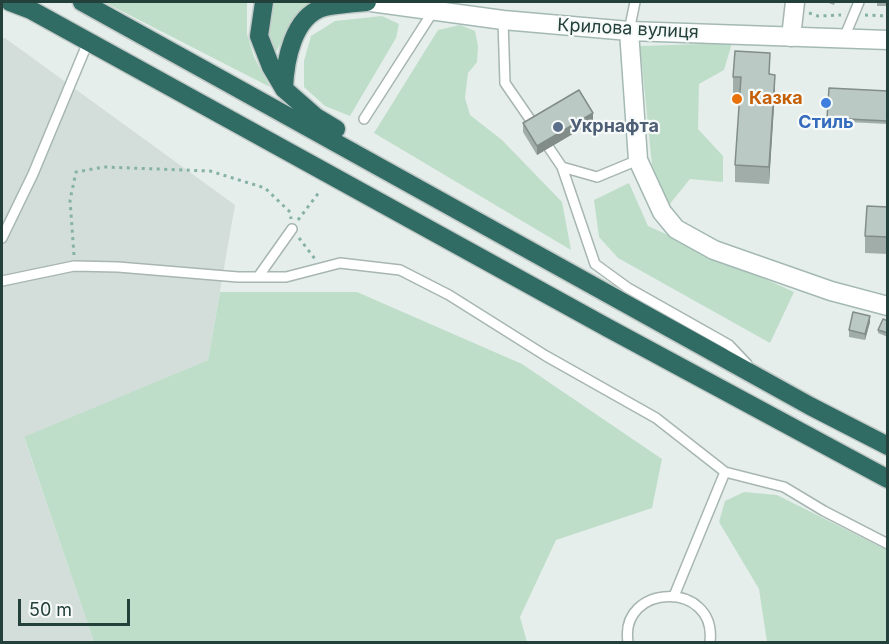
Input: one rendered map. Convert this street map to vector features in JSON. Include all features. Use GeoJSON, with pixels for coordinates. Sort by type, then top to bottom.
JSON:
{"type":"FeatureCollection","features":[{"type":"Feature","properties":{"kind":"highway"},"geometry":{"type":"LineString","coordinates":[[10,2],[88,42],[888,479]]}},
{"type":"Feature","properties":{"kind":"highway"},"geometry":{"type":"LineString","coordinates":[[82,2],[759,377],[888,446]]}},
{"type":"Feature","properties":{"kind":"highway"},"geometry":{"type":"LineString","coordinates":[[264,2],[259,36],[271,67],[284,89],[316,117],[410,172],[449,205]]}},
{"type":"Feature","properties":{"kind":"highway"},"geometry":{"type":"LineString","coordinates":[[284,89],[289,48],[297,32],[308,18],[323,7],[369,2]]}},
{"type":"Feature","properties":{"kind":"street","name":"Крилова вулиця"},"geometry":{"type":"LineString","coordinates":[[369,2],[503,20],[629,31],[888,40]]}},
{"type":"Feature","properties":{"kind":"street"},"geometry":{"type":"LineString","coordinates":[[791,37],[795,2]]}},
{"type":"Feature","properties":{"kind":"street"},"geometry":{"type":"LineString","coordinates":[[629,31],[638,160],[662,212],[676,229],[714,250],[831,291],[888,306]]}},
{"type":"Feature","properties":{"kind":"lane"},"geometry":{"type":"LineString","coordinates":[[629,31],[635,2]]}},
{"type":"Feature","properties":{"kind":"lane"},"geometry":{"type":"LineString","coordinates":[[844,38],[859,2]]}},
{"type":"Feature","properties":{"kind":"lane"},"geometry":{"type":"LineString","coordinates":[[364,119],[434,10]]}},
{"type":"Feature","properties":{"kind":"lane"},"geometry":{"type":"LineString","coordinates":[[503,20],[505,83],[562,166],[595,264],[628,288],[729,345],[759,377]]}},
{"type":"Feature","properties":{"kind":"lane"},"geometry":{"type":"LineString","coordinates":[[2,238],[33,174],[88,42]]}},
{"type":"Feature","properties":{"kind":"lane"},"geometry":{"type":"LineString","coordinates":[[562,166],[597,177],[638,160]]}},
{"type":"Feature","properties":{"kind":"lane"},"geometry":{"type":"LineString","coordinates":[[258,277],[292,229]]}},
{"type":"Feature","properties":{"kind":"lane"},"geometry":{"type":"LineString","coordinates":[[2,281],[74,266],[118,267],[238,277],[286,277],[340,263],[400,270],[448,295],[546,356],[656,418],[724,472],[784,487],[824,511],[888,544]]}},
{"type":"Feature","properties":{"kind":"lane"},"geometry":{"type":"LineString","coordinates":[[674,596],[724,472]]}},
{"type":"Feature","properties":{"kind":"lane"},"geometry":{"type":"LineString","coordinates":[[628,642],[629,627],[639,608],[658,597],[674,596],[689,601],[705,616],[709,625],[710,642]]}},
{"type":"Feature","properties":{"kind":"path"},"geometry":{"type":"LineString","coordinates":[[74,266],[70,200],[76,172],[104,167],[210,171],[265,188],[290,212],[292,229],[322,267]]}},
{"type":"Feature","properties":{"kind":"path"},"geometry":{"type":"LineString","coordinates":[[292,229],[320,191]]}},
{"type":"Feature","properties":{"kind":"shaded area"},"geometry":{"type":"Polygon","coordinates":[[[2,38],[235,205],[208,360],[24,438],[94,642],[2,642],[2,38]]]}},
{"type":"Feature","properties":{"kind":"green space"},"geometry":{"type":"Polygon","coordinates":[[[104,2],[247,2],[247,34],[254,57],[270,87],[104,2]]]}},
{"type":"Feature","properties":{"kind":"green space"},"geometry":{"type":"Polygon","coordinates":[[[270,2],[317,2],[287,33],[276,52],[273,51],[268,35],[270,2]]]}},
{"type":"Feature","properties":{"kind":"green space"},"geometry":{"type":"Polygon","coordinates":[[[382,16],[399,24],[396,38],[350,116],[325,106],[304,87],[304,61],[311,36],[335,21],[382,16]]]}},
{"type":"Feature","properties":{"kind":"green space"},"geometry":{"type":"Polygon","coordinates":[[[460,25],[475,31],[478,46],[477,62],[468,73],[465,98],[470,115],[502,140],[562,202],[571,250],[374,133],[438,30],[460,25]]]}},
{"type":"Feature","properties":{"kind":"green space"},"geometry":{"type":"Polygon","coordinates":[[[732,43],[724,70],[699,84],[698,129],[723,156],[723,182],[690,179],[669,205],[652,165],[640,46],[732,43]]]}},
{"type":"Feature","properties":{"kind":"green space"},"geometry":{"type":"Polygon","coordinates":[[[629,183],[648,226],[794,292],[770,343],[618,258],[599,237],[594,200],[629,183]]]}},
{"type":"Feature","properties":{"kind":"green space"},"geometry":{"type":"Polygon","coordinates":[[[220,292],[357,292],[522,364],[662,459],[652,508],[556,540],[520,617],[527,642],[94,642],[24,437],[208,360],[220,292]]]}},
{"type":"Feature","properties":{"kind":"green space"},"geometry":{"type":"Polygon","coordinates":[[[744,492],[777,495],[887,550],[887,642],[767,642],[759,589],[719,522],[725,501],[744,492]]]}},
{"type":"Feature","properties":{"kind":"building"},"geometry":{"type":"Polygon","coordinates":[[[735,51],[770,53],[769,74],[775,75],[769,167],[735,165],[741,77],[733,77],[735,51]]]}},
{"type":"Feature","properties":{"kind":"building"},"geometry":{"type":"Polygon","coordinates":[[[829,88],[888,91],[888,121],[827,118],[829,88]]]}},
{"type":"Feature","properties":{"kind":"building","name":"Укрнафта"},"geometry":{"type":"Polygon","coordinates":[[[579,90],[593,113],[537,146],[523,123],[579,90]]]}},
{"type":"Feature","properties":{"kind":"building"},"geometry":{"type":"Polygon","coordinates":[[[867,206],[888,207],[888,237],[865,236],[867,206]]]}},
{"type":"Feature","properties":{"kind":"building"},"geometry":{"type":"Polygon","coordinates":[[[853,312],[870,316],[865,334],[849,330],[853,312]]]}},
{"type":"Feature","properties":{"kind":"building"},"geometry":{"type":"Polygon","coordinates":[[[883,319],[888,321],[888,333],[878,330],[883,319]]]}},
{"type":"Feature","properties":{"kind":"place","name":"Казка"},"geometry":{"type":"Point","coordinates":[737,99]}},
{"type":"Feature","properties":{"kind":"place","name":"Стиль"},"geometry":{"type":"Point","coordinates":[826,103]}},
{"type":"Feature","properties":{"kind":"place","name":"Укрнафта"},"geometry":{"type":"Point","coordinates":[558,127]}}]}
